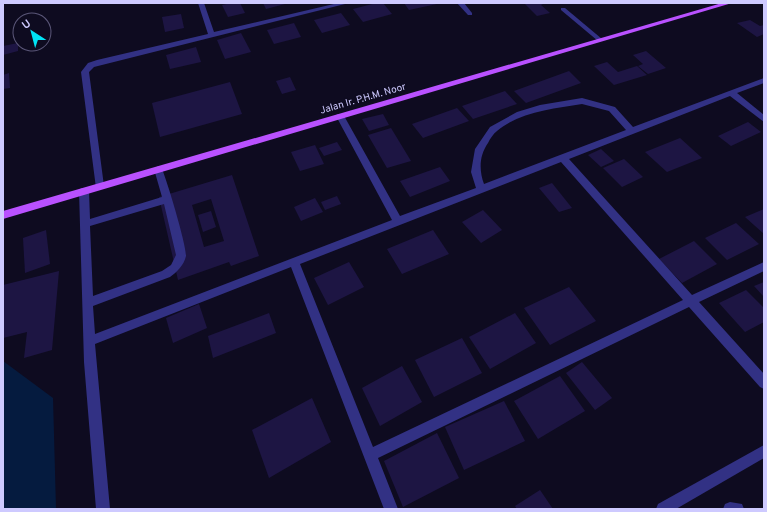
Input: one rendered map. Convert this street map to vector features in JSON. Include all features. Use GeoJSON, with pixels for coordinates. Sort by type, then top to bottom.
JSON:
{"type":"FeatureCollection","features":[{"type":"Feature","properties":{"kind":"main road","name":"Jalan Ir. P.H.M. Noor"},"geometry":{"type":"LineString","coordinates":[[3,215],[729,3]]}},
{"type":"Feature","properties":{"kind":"street"},"geometry":{"type":"LineString","coordinates":[[201,3],[212,36]]}},
{"type":"Feature","properties":{"kind":"street"},"geometry":{"type":"LineString","coordinates":[[309,3],[314,11]]}},
{"type":"Feature","properties":{"kind":"street"},"geometry":{"type":"LineString","coordinates":[[99,186],[84,72],[87,68],[100,62],[346,3]]}},
{"type":"Feature","properties":{"kind":"street"},"geometry":{"type":"LineString","coordinates":[[460,3],[470,14]]}},
{"type":"Feature","properties":{"kind":"street"},"geometry":{"type":"LineString","coordinates":[[562,9],[600,40]]}},
{"type":"Feature","properties":{"kind":"street"},"geometry":{"type":"LineString","coordinates":[[89,341],[764,80]]}},
{"type":"Feature","properties":{"kind":"street"},"geometry":{"type":"LineString","coordinates":[[731,93],[764,119]]}},
{"type":"Feature","properties":{"kind":"street"},"geometry":{"type":"LineString","coordinates":[[481,189],[475,172],[479,149],[493,129],[520,114],[540,108],[582,101],[612,109],[632,131]]}},
{"type":"Feature","properties":{"kind":"street"},"geometry":{"type":"LineString","coordinates":[[340,116],[398,221]]}},
{"type":"Feature","properties":{"kind":"street"},"geometry":{"type":"LineString","coordinates":[[563,158],[764,383]]}},
{"type":"Feature","properties":{"kind":"street"},"geometry":{"type":"LineString","coordinates":[[88,303],[166,274],[175,268],[181,255],[168,200],[158,169]]}},
{"type":"Feature","properties":{"kind":"street"},"geometry":{"type":"LineString","coordinates":[[84,191],[89,341],[103,509]]}},
{"type":"Feature","properties":{"kind":"street"},"geometry":{"type":"LineString","coordinates":[[85,224],[158,201],[168,200]]}},
{"type":"Feature","properties":{"kind":"street"},"geometry":{"type":"LineString","coordinates":[[294,261],[391,509]]}},
{"type":"Feature","properties":{"kind":"street"},"geometry":{"type":"LineString","coordinates":[[371,455],[690,300],[764,266]]}},
{"type":"Feature","properties":{"kind":"street"},"geometry":{"type":"LineString","coordinates":[[663,509],[764,451]]}},
{"type":"Feature","properties":{"kind":"street"},"geometry":{"type":"LineString","coordinates":[[730,509],[737,509]]}},
{"type":"Feature","properties":{"kind":"water"},"geometry":{"type":"Polygon","coordinates":[[[3,361],[53,398],[56,509],[3,509],[3,361]]]}},
{"type":"Feature","properties":{"kind":"building"},"geometry":{"type":"Polygon","coordinates":[[[240,3],[245,13],[228,17],[222,5],[240,3]]]}},
{"type":"Feature","properties":{"kind":"building"},"geometry":{"type":"Polygon","coordinates":[[[263,3],[284,3],[285,4],[266,9],[263,3]]]}},
{"type":"Feature","properties":{"kind":"building"},"geometry":{"type":"Polygon","coordinates":[[[376,3],[383,3],[392,14],[363,22],[353,9],[376,3]]]}},
{"type":"Feature","properties":{"kind":"building"},"geometry":{"type":"Polygon","coordinates":[[[404,3],[437,3],[437,4],[409,10],[404,3]]]}},
{"type":"Feature","properties":{"kind":"building"},"geometry":{"type":"Polygon","coordinates":[[[524,3],[545,3],[541,5],[550,13],[537,16],[524,3]]]}},
{"type":"Feature","properties":{"kind":"building"},"geometry":{"type":"Polygon","coordinates":[[[341,13],[350,25],[322,33],[314,20],[341,13]]]}},
{"type":"Feature","properties":{"kind":"building"},"geometry":{"type":"Polygon","coordinates":[[[181,14],[184,28],[165,32],[162,17],[181,14]]]}},
{"type":"Feature","properties":{"kind":"building"},"geometry":{"type":"Polygon","coordinates":[[[750,20],[760,26],[764,25],[764,34],[757,37],[737,23],[750,20]]]}},
{"type":"Feature","properties":{"kind":"building"},"geometry":{"type":"Polygon","coordinates":[[[294,23],[301,37],[274,44],[267,30],[294,23]]]}},
{"type":"Feature","properties":{"kind":"building"},"geometry":{"type":"Polygon","coordinates":[[[241,33],[251,52],[225,59],[217,40],[241,33]]]}},
{"type":"Feature","properties":{"kind":"building"},"geometry":{"type":"Polygon","coordinates":[[[12,44],[12,52],[14,52],[3,55],[3,46],[12,44]]]}},
{"type":"Feature","properties":{"kind":"building"},"geometry":{"type":"Polygon","coordinates":[[[196,47],[201,62],[170,69],[166,55],[196,47]]]}},
{"type":"Feature","properties":{"kind":"building"},"geometry":{"type":"Polygon","coordinates":[[[646,51],[666,68],[648,74],[638,66],[643,64],[633,55],[646,51]]]}},
{"type":"Feature","properties":{"kind":"building"},"geometry":{"type":"Polygon","coordinates":[[[607,62],[618,72],[637,66],[647,75],[614,85],[594,66],[607,62]]]}},
{"type":"Feature","properties":{"kind":"building"},"geometry":{"type":"Polygon","coordinates":[[[569,71],[581,83],[526,103],[514,91],[569,71]]]}},
{"type":"Feature","properties":{"kind":"building"},"geometry":{"type":"Polygon","coordinates":[[[9,73],[10,88],[3,89],[3,75],[9,73]]]}},
{"type":"Feature","properties":{"kind":"building"},"geometry":{"type":"Polygon","coordinates":[[[290,77],[296,90],[282,94],[276,81],[290,77]]]}},
{"type":"Feature","properties":{"kind":"building"},"geometry":{"type":"Polygon","coordinates":[[[230,82],[242,114],[160,137],[152,103],[230,82]]]}},
{"type":"Feature","properties":{"kind":"building"},"geometry":{"type":"Polygon","coordinates":[[[505,91],[517,104],[473,119],[462,106],[505,91]]]}},
{"type":"Feature","properties":{"kind":"building"},"geometry":{"type":"Polygon","coordinates":[[[457,108],[469,121],[423,138],[412,124],[457,108]]]}},
{"type":"Feature","properties":{"kind":"building"},"geometry":{"type":"Polygon","coordinates":[[[383,114],[389,125],[369,131],[362,119],[383,114]]]}},
{"type":"Feature","properties":{"kind":"building"},"geometry":{"type":"Polygon","coordinates":[[[748,122],[761,132],[731,146],[718,136],[748,122]]]}},
{"type":"Feature","properties":{"kind":"building"},"geometry":{"type":"Polygon","coordinates":[[[391,128],[411,161],[387,168],[368,135],[391,128]]]}},
{"type":"Feature","properties":{"kind":"building"},"geometry":{"type":"Polygon","coordinates":[[[680,138],[702,158],[667,172],[645,152],[680,138]]]}},
{"type":"Feature","properties":{"kind":"building"},"geometry":{"type":"Polygon","coordinates":[[[337,142],[342,150],[324,156],[319,148],[337,142]]]}},
{"type":"Feature","properties":{"kind":"building"},"geometry":{"type":"Polygon","coordinates":[[[315,145],[324,164],[300,171],[291,152],[315,145]]]}},
{"type":"Feature","properties":{"kind":"building"},"geometry":{"type":"Polygon","coordinates":[[[601,149],[614,161],[601,167],[588,155],[601,149]]]}},
{"type":"Feature","properties":{"kind":"building"},"geometry":{"type":"Polygon","coordinates":[[[624,159],[643,177],[622,187],[603,168],[624,159]]]}},
{"type":"Feature","properties":{"kind":"building"},"geometry":{"type":"Polygon","coordinates":[[[440,167],[450,181],[410,197],[400,181],[440,167]]]}},
{"type":"Feature","properties":{"kind":"building"},"geometry":{"type":"Polygon","coordinates":[[[232,175],[259,256],[231,266],[229,262],[178,280],[159,197],[232,175]],[[211,199],[192,205],[204,247],[224,241],[211,199]]]}},
{"type":"Feature","properties":{"kind":"building"},"geometry":{"type":"Polygon","coordinates":[[[552,183],[572,208],[559,212],[539,188],[552,183]]]}},
{"type":"Feature","properties":{"kind":"building"},"geometry":{"type":"Polygon","coordinates":[[[337,196],[341,204],[325,210],[321,202],[337,196]]]}},
{"type":"Feature","properties":{"kind":"building"},"geometry":{"type":"Polygon","coordinates":[[[315,198],[323,212],[301,221],[294,207],[315,198]]]}},
{"type":"Feature","properties":{"kind":"building"},"geometry":{"type":"Polygon","coordinates":[[[764,209],[764,234],[745,217],[764,209]]]}},
{"type":"Feature","properties":{"kind":"building"},"geometry":{"type":"Polygon","coordinates":[[[483,210],[502,230],[481,243],[462,222],[483,210]]]}},
{"type":"Feature","properties":{"kind":"building"},"geometry":{"type":"Polygon","coordinates":[[[211,211],[216,227],[203,232],[198,215],[211,211]]]}},
{"type":"Feature","properties":{"kind":"building"},"geometry":{"type":"Polygon","coordinates":[[[736,223],[759,244],[727,260],[705,238],[736,223]]]}},
{"type":"Feature","properties":{"kind":"building"},"geometry":{"type":"Polygon","coordinates":[[[46,230],[50,264],[25,273],[23,238],[46,230]]]}},
{"type":"Feature","properties":{"kind":"building"},"geometry":{"type":"Polygon","coordinates":[[[433,230],[449,254],[402,274],[387,249],[433,230]]]}},
{"type":"Feature","properties":{"kind":"building"},"geometry":{"type":"Polygon","coordinates":[[[694,241],[717,264],[682,283],[659,259],[694,241]]]}},
{"type":"Feature","properties":{"kind":"building"},"geometry":{"type":"Polygon","coordinates":[[[349,262],[364,287],[328,305],[314,278],[349,262]]]}},
{"type":"Feature","properties":{"kind":"building"},"geometry":{"type":"Polygon","coordinates":[[[59,271],[52,350],[24,358],[27,332],[3,338],[3,285],[59,271]]]}},
{"type":"Feature","properties":{"kind":"building"},"geometry":{"type":"Polygon","coordinates":[[[764,282],[764,297],[754,286],[764,282]]]}},
{"type":"Feature","properties":{"kind":"building"},"geometry":{"type":"Polygon","coordinates":[[[569,287],[596,321],[550,345],[524,308],[569,287]]]}},
{"type":"Feature","properties":{"kind":"building"},"geometry":{"type":"Polygon","coordinates":[[[746,290],[764,308],[764,322],[745,332],[719,303],[746,290]]]}},
{"type":"Feature","properties":{"kind":"building"},"geometry":{"type":"Polygon","coordinates":[[[199,304],[207,328],[173,343],[166,318],[199,304]]]}},
{"type":"Feature","properties":{"kind":"building"},"geometry":{"type":"Polygon","coordinates":[[[269,313],[276,333],[213,358],[208,336],[269,313]]]}},
{"type":"Feature","properties":{"kind":"building"},"geometry":{"type":"Polygon","coordinates":[[[515,313],[536,343],[490,369],[469,337],[515,313]]]}},
{"type":"Feature","properties":{"kind":"building"},"geometry":{"type":"Polygon","coordinates":[[[462,338],[482,373],[434,397],[415,360],[462,338]]]}},
{"type":"Feature","properties":{"kind":"building"},"geometry":{"type":"Polygon","coordinates":[[[582,362],[612,398],[595,410],[566,373],[582,362]]]}},
{"type":"Feature","properties":{"kind":"building"},"geometry":{"type":"Polygon","coordinates":[[[402,366],[422,402],[380,426],[362,388],[402,366]]]}},
{"type":"Feature","properties":{"kind":"building"},"geometry":{"type":"Polygon","coordinates":[[[560,376],[585,411],[538,439],[514,401],[560,376]]]}},
{"type":"Feature","properties":{"kind":"building"},"geometry":{"type":"Polygon","coordinates":[[[312,398],[331,442],[269,478],[252,430],[312,398]]]}},
{"type":"Feature","properties":{"kind":"building"},"geometry":{"type":"Polygon","coordinates":[[[504,401],[525,441],[464,470],[445,427],[504,401]]]}},
{"type":"Feature","properties":{"kind":"building"},"geometry":{"type":"Polygon","coordinates":[[[437,433],[459,478],[403,507],[384,461],[437,433]]]}},
{"type":"Feature","properties":{"kind":"building"},"geometry":{"type":"Polygon","coordinates":[[[540,490],[553,509],[517,509],[515,506],[540,490]]]}}]}
